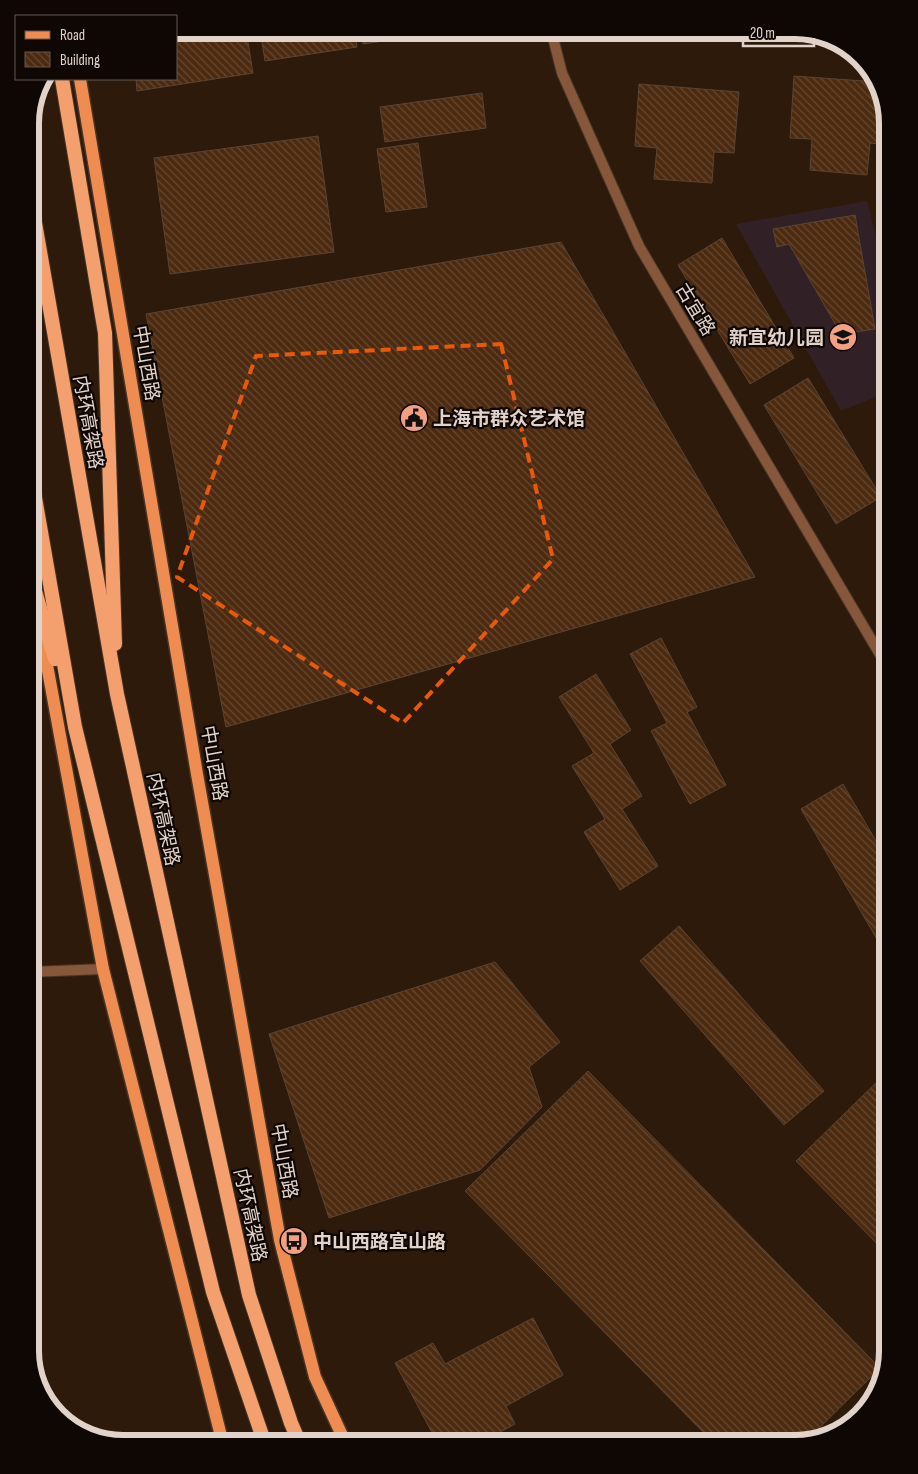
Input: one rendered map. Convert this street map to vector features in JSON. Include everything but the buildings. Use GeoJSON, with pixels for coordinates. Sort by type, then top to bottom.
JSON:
{"type":"FeatureCollection","features":[{"type":"Feature","properties":{"kind":"highway"},"geometry":{"type":"LineString","coordinates":[[62,80],[105,333],[117,694]]}},
{"type":"Feature","properties":{"kind":"highway","name":"内环高架路"},"geometry":{"type":"LineString","coordinates":[[39,246],[117,694],[249,1295],[296,1435]]}},
{"type":"Feature","properties":{"kind":"highway"},"geometry":{"type":"LineString","coordinates":[[39,521],[75,727]]}},
{"type":"Feature","properties":{"kind":"highway"},"geometry":{"type":"LineString","coordinates":[[39,605],[75,727],[213,1292],[262,1435]]}},
{"type":"Feature","properties":{"kind":"main road","name":"中山西路"},"geometry":{"type":"LineString","coordinates":[[80,80],[198,774],[280,1240],[315,1377],[342,1435]]}},
{"type":"Feature","properties":{"kind":"main road"},"geometry":{"type":"LineString","coordinates":[[39,621],[103,969],[221,1435]]}},
{"type":"Feature","properties":{"kind":"street","name":"古宜路"},"geometry":{"type":"LineString","coordinates":[[554,39],[562,73],[639,246],[879,653]]}},
{"type":"Feature","properties":{"kind":"street"},"geometry":{"type":"LineString","coordinates":[[39,972],[103,969]]}},
{"type":"Feature","properties":{"kind":"highlighted area"},"geometry":{"type":"Polygon","coordinates":[[[501,344],[553,559],[403,723],[177,577],[256,356],[501,344]]]}},
{"type":"Feature","properties":{"kind":"shaded area","name":"新宜幼儿园"},"geometry":{"type":"Polygon","coordinates":[[[867,201],[879,247],[879,396],[841,411],[736,224],[867,201]]]}},
{"type":"Feature","properties":{"kind":"place","name":"新宜幼儿园"},"geometry":{"type":"Point","coordinates":[843,337]}},
{"type":"Feature","properties":{"kind":"place","name":"上海市群众艺术馆"},"geometry":{"type":"Point","coordinates":[414,418]}},
{"type":"Feature","properties":{"kind":"place","name":"中山西路宜山路"},"geometry":{"type":"Point","coordinates":[294,1241]}}]}
